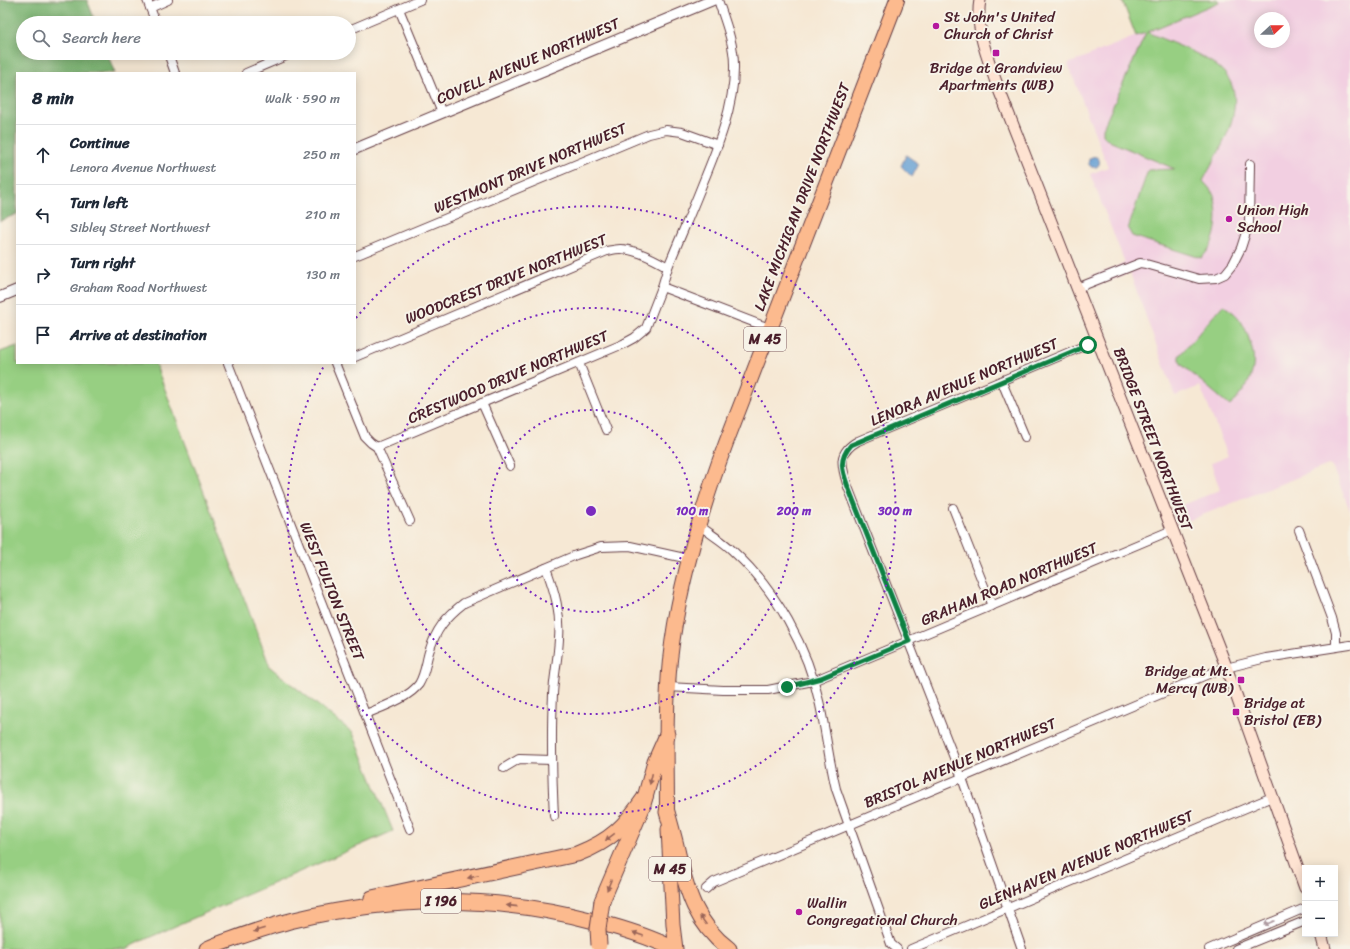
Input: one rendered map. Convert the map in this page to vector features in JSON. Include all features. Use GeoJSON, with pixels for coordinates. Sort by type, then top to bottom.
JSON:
{"type":"FeatureCollection","features":[{"type":"Feature","properties":{"kind":"highway","name":"LAKE MICHIGAN DRIVE NORTHWEST"},"geometry":{"type":"LineString","coordinates":[[667,812],[667,735],[670,659],[689,559],[716,468],[897,0]]}},
{"type":"Feature","properties":{"kind":"highway"},"geometry":{"type":"LineString","coordinates":[[600,947],[598,929],[602,901],[642,808],[655,762],[667,735]]}},
{"type":"Feature","properties":{"kind":"highway"},"geometry":{"type":"LineString","coordinates":[[278,924],[301,912],[578,854],[593,848],[611,837],[624,825],[645,797]]}},
{"type":"Feature","properties":{"kind":"highway"},"geometry":{"type":"LineString","coordinates":[[667,812],[687,892],[703,922],[729,949]]}},
{"type":"Feature","properties":{"kind":"highway","name":"I 196"},"geometry":{"type":"LineString","coordinates":[[207,949],[278,924],[326,913],[370,906],[434,901],[480,902],[570,914],[627,930],[675,949]]}},
{"type":"Feature","properties":{"kind":"main road","name":"BRIDGE STREET NORTHWEST"},"geometry":{"type":"LineString","coordinates":[[980,0],[979,21],[984,45],[996,82],[1226,668],[1302,880]]}},
{"type":"Feature","properties":{"kind":"main road","name":"LAKE MICHIGAN DRIVE NORTHWEST"},"geometry":{"type":"LineString","coordinates":[[667,812],[672,926],[675,949]]}},
{"type":"Feature","properties":{"kind":"main road"},"geometry":{"type":"LineString","coordinates":[[1322,937],[1326,949]]}},
{"type":"Feature","properties":{"kind":"street"},"geometry":{"type":"LineString","coordinates":[[153,16],[149,4],[168,0]]}},
{"type":"Feature","properties":{"kind":"street"},"geometry":{"type":"LineString","coordinates":[[356,27],[420,0]]}},
{"type":"Feature","properties":{"kind":"street","name":"COVELL AVENUE NORTHWEST"},"geometry":{"type":"LineString","coordinates":[[356,149],[713,0]]}},
{"type":"Feature","properties":{"kind":"street"},"geometry":{"type":"LineString","coordinates":[[718,0],[728,31],[734,64],[733,83],[728,109],[718,145],[668,267],[662,287],[769,328]]}},
{"type":"Feature","properties":{"kind":"street"},"geometry":{"type":"LineString","coordinates":[[399,9],[442,113]]}},
{"type":"Feature","properties":{"kind":"street"},"geometry":{"type":"LineString","coordinates":[[170,60],[175,72]]}},
{"type":"Feature","properties":{"kind":"street"},"geometry":{"type":"LineString","coordinates":[[248,72],[277,60]]}},
{"type":"Feature","properties":{"kind":"street","name":"WESTMONT DRIVE NORTHWEST"},"geometry":{"type":"LineString","coordinates":[[356,256],[649,134],[666,130],[682,132],[718,145]]}},
{"type":"Feature","properties":{"kind":"street"},"geometry":{"type":"LineString","coordinates":[[1077,288],[1140,263],[1198,279],[1216,278],[1224,274],[1233,264],[1241,248],[1249,223],[1250,164]]}},
{"type":"Feature","properties":{"kind":"street","name":"WOODCREST DRIVE NORTHWEST"},"geometry":{"type":"LineString","coordinates":[[356,357],[608,250],[628,250],[655,260],[668,267]]}},
{"type":"Feature","properties":{"kind":"street","name":"CRESTWOOD DRIVE NORTHWEST"},"geometry":{"type":"LineString","coordinates":[[377,447],[579,363],[634,338],[646,328],[662,287]]}},
{"type":"Feature","properties":{"kind":"street"},"geometry":{"type":"LineString","coordinates":[[0,297],[16,290]]}},
{"type":"Feature","properties":{"kind":"street","name":"LENORA AVENUE NORTHWEST"},"geometry":{"type":"LineString","coordinates":[[909,641],[848,487],[842,467],[842,457],[851,445],[858,441],[1002,382],[1098,340]]}},
{"type":"Feature","properties":{"kind":"street"},"geometry":{"type":"LineString","coordinates":[[579,363],[606,430]]}},
{"type":"Feature","properties":{"kind":"street","name":"WEST FULTON STREET"},"geometry":{"type":"LineString","coordinates":[[228,364],[410,829]]}},
{"type":"Feature","properties":{"kind":"street"},"geometry":{"type":"LineString","coordinates":[[337,364],[364,437],[377,447],[410,521]]}},
{"type":"Feature","properties":{"kind":"street"},"geometry":{"type":"LineString","coordinates":[[1002,382],[1025,437]]}},
{"type":"Feature","properties":{"kind":"street"},"geometry":{"type":"LineString","coordinates":[[482,404],[510,466]]}},
{"type":"Feature","properties":{"kind":"street"},"geometry":{"type":"LineString","coordinates":[[953,508],[992,606]]}},
{"type":"Feature","properties":{"kind":"street"},"geometry":{"type":"LineString","coordinates":[[699,525],[733,550],[750,568],[780,608],[792,627],[811,673],[820,704],[829,763],[848,825],[891,944],[897,949]]}},
{"type":"Feature","properties":{"kind":"street","name":"GRAHAM ROAD NORTHWEST"},"geometry":{"type":"LineString","coordinates":[[668,687],[723,690],[768,690],[813,681],[1172,530]]}},
{"type":"Feature","properties":{"kind":"street"},"geometry":{"type":"LineString","coordinates":[[1299,530],[1332,618],[1336,633],[1336,647]]}},
{"type":"Feature","properties":{"kind":"street"},"geometry":{"type":"LineString","coordinates":[[366,714],[409,693],[419,684],[437,631],[448,615],[464,603],[576,555],[601,547],[630,546],[689,559]]}},
{"type":"Feature","properties":{"kind":"street"},"geometry":{"type":"LineString","coordinates":[[546,568],[555,591],[559,619],[559,639],[553,692],[552,760],[554,816]]}},
{"type":"Feature","properties":{"kind":"street"},"geometry":{"type":"LineString","coordinates":[[909,641],[962,778],[1022,949]]}},
{"type":"Feature","properties":{"kind":"street","name":"BRISTOL AVENUE NORTHWEST"},"geometry":{"type":"LineString","coordinates":[[706,889],[714,882],[1218,670],[1266,658],[1350,645]]}},
{"type":"Feature","properties":{"kind":"street"},"geometry":{"type":"LineString","coordinates":[[504,768],[519,759],[552,760]]}},
{"type":"Feature","properties":{"kind":"street","name":"GLENHAVEN AVENUE NORTHWEST"},"geometry":{"type":"LineString","coordinates":[[911,949],[1272,797]]}},
{"type":"Feature","properties":{"kind":"street"},"geometry":{"type":"LineString","coordinates":[[1209,949],[1302,909]]}},
{"type":"Feature","properties":{"kind":"street"},"geometry":{"type":"LineString","coordinates":[[1236,949],[1302,922]]}},
{"type":"Feature","properties":{"kind":"shaded area","name":"Union High School"},"geometry":{"type":"Polygon","coordinates":[[[1218,0],[1350,0],[1350,510],[1331,464],[1177,525],[1171,510],[1220,490],[1211,463],[1228,456],[1200,386],[1175,396],[1130,273],[1095,287],[1090,276],[1125,263],[1090,174],[1108,167],[1068,64],[1219,2],[1218,0]]]}},
{"type":"Feature","properties":{"kind":"green space"},"geometry":{"type":"Polygon","coordinates":[[[0,0],[87,0],[93,16],[16,16],[16,60],[110,60],[115,72],[16,72],[16,214],[0,221],[0,0]]]}},
{"type":"Feature","properties":{"kind":"green space"},"geometry":{"type":"Polygon","coordinates":[[[1122,0],[1218,0],[1219,2],[1147,32],[1187,49],[1211,62],[1225,74],[1233,88],[1235,103],[1227,135],[1203,181],[1214,196],[1217,221],[1211,246],[1201,258],[1132,236],[1128,229],[1148,170],[1175,169],[1109,141],[1103,135],[1103,128],[1146,33],[1136,36],[1122,0]]]}},
{"type":"Feature","properties":{"kind":"green space"},"geometry":{"type":"Polygon","coordinates":[[[1223,305],[1240,319],[1247,333],[1253,358],[1253,367],[1248,383],[1230,406],[1182,365],[1179,360],[1179,356],[1223,305]]]}},
{"type":"Feature","properties":{"kind":"green space"},"geometry":{"type":"Polygon","coordinates":[[[16,346],[16,364],[155,364],[270,667],[353,733],[393,831],[126,949],[0,949],[0,352],[16,346]]]}},
{"type":"Feature","properties":{"kind":"water"},"geometry":{"type":"Polygon","coordinates":[[[906,155],[919,164],[912,177],[901,166],[906,155]]]}},
{"type":"Feature","properties":{"kind":"water"},"geometry":{"type":"Polygon","coordinates":[[[1094,156],[1098,158],[1100,162],[1098,166],[1094,168],[1090,166],[1088,162],[1090,158],[1094,156]]]}},
{"type":"Feature","properties":{"kind":"place","name":"St John's United Church of Christ"},"geometry":{"type":"Point","coordinates":[936,26]}},
{"type":"Feature","properties":{"kind":"place","name":"Bridge at Grandview Apartments (WB)"},"geometry":{"type":"Point","coordinates":[996,53]}},
{"type":"Feature","properties":{"kind":"place","name":"Union High School"},"geometry":{"type":"Point","coordinates":[1229,219]}},
{"type":"Feature","properties":{"kind":"place","name":"Bridge at Mt. Mercy (WB)"},"geometry":{"type":"Point","coordinates":[1241,680]}},
{"type":"Feature","properties":{"kind":"place","name":"Bridge at Bristol (EB)"},"geometry":{"type":"Point","coordinates":[1236,712]}},
{"type":"Feature","properties":{"kind":"place","name":"Wallin Congregational Church"},"geometry":{"type":"Point","coordinates":[799,912]}},
{"type":"Feature","properties":{"kind":"route"},"geometry":{"type":"LineString","coordinates":[[787,687],[821,678],[909,641],[844,474],[842,457],[851,445],[1088,345]]}}]}
